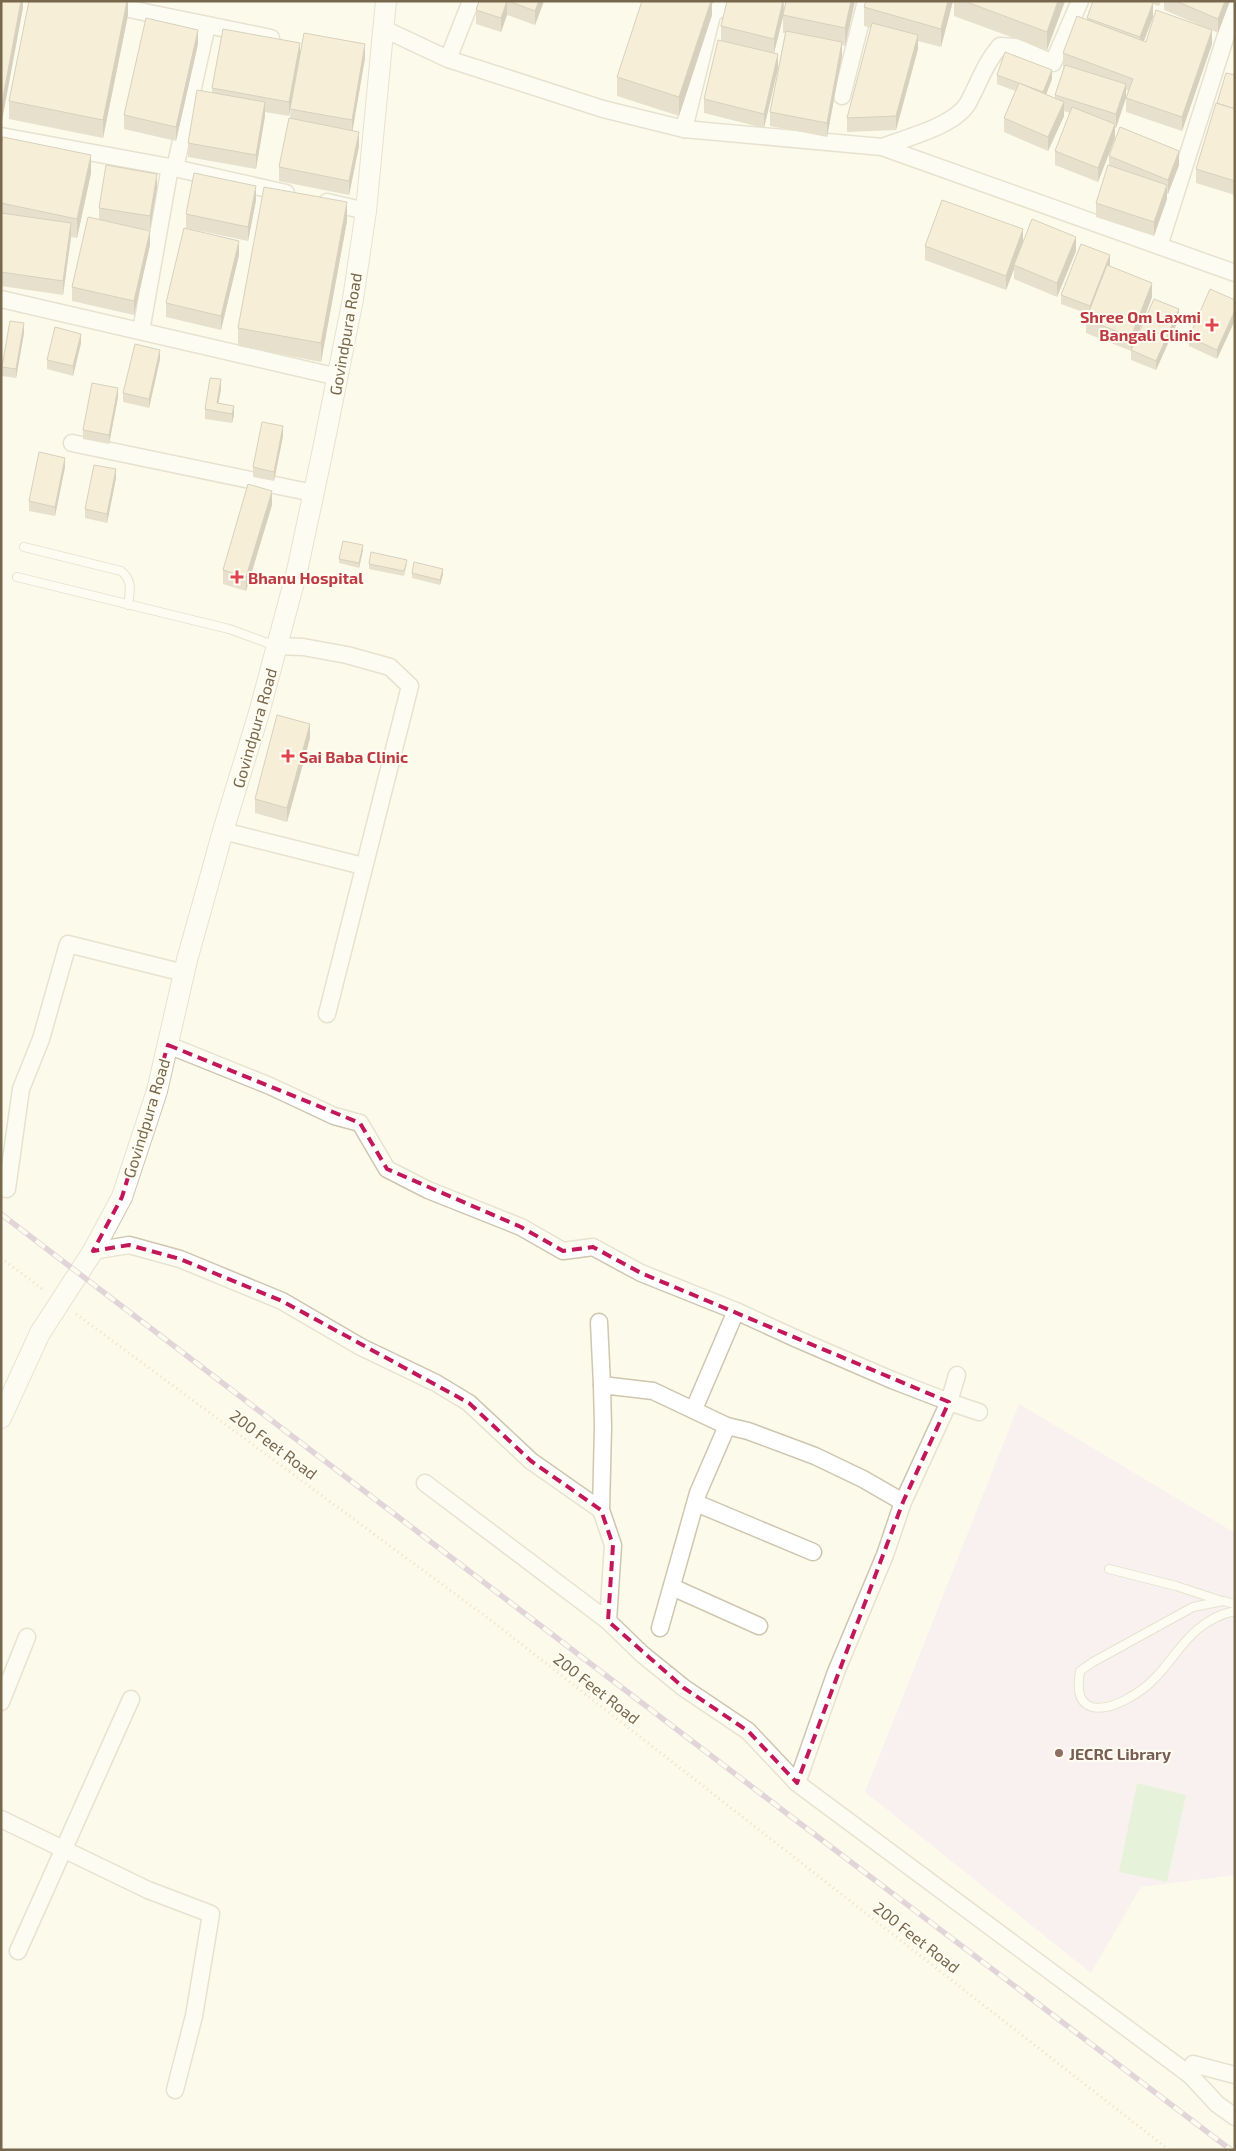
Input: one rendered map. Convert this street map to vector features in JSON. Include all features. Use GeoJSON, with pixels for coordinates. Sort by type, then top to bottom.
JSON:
{"type":"FeatureCollection","features":[{"type":"Feature","properties":{"kind":"street"},"geometry":{"type":"LineString","coordinates":[[90,1],[291,42]]}},
{"type":"Feature","properties":{"kind":"street","name":"Govindpura Road"},"geometry":{"type":"LineString","coordinates":[[1,1418],[40,1332],[93,1251],[122,1197],[157,1091],[184,973],[223,832],[260,713],[297,571],[353,299],[366,210],[373,59],[384,29],[386,1]]}},
{"type":"Feature","properties":{"kind":"street"},"geometry":{"type":"LineString","coordinates":[[448,59],[471,1]]}},
{"type":"Feature","properties":{"kind":"street"},"geometry":{"type":"LineString","coordinates":[[705,1],[722,4]]}},
{"type":"Feature","properties":{"kind":"street"},"geometry":{"type":"LineString","coordinates":[[842,96],[866,1]]}},
{"type":"Feature","properties":{"kind":"street"},"geometry":{"type":"LineString","coordinates":[[882,147],[950,120],[967,105],[990,57],[1000,46],[1016,47],[1053,63],[1080,1]]}},
{"type":"Feature","properties":{"kind":"street"},"geometry":{"type":"LineString","coordinates":[[684,129],[712,15],[722,4]]}},
{"type":"Feature","properties":{"kind":"street"},"geometry":{"type":"LineString","coordinates":[[1159,246],[1235,7]]}},
{"type":"Feature","properties":{"kind":"street"},"geometry":{"type":"LineString","coordinates":[[141,331],[173,168],[207,25]]}},
{"type":"Feature","properties":{"kind":"street"},"geometry":{"type":"LineString","coordinates":[[384,29],[448,59],[603,109],[684,129],[882,147],[1235,273]]}},
{"type":"Feature","properties":{"kind":"street"},"geometry":{"type":"LineString","coordinates":[[1,136],[173,168],[366,210]]}},
{"type":"Feature","properties":{"kind":"street"},"geometry":{"type":"LineString","coordinates":[[1,299],[338,377]]}},
{"type":"Feature","properties":{"kind":"street"},"geometry":{"type":"LineString","coordinates":[[72,443],[313,493]]}},
{"type":"Feature","properties":{"kind":"street"},"geometry":{"type":"LineString","coordinates":[[277,646],[303,647],[347,655],[390,668],[410,686],[326,1014]]}},
{"type":"Feature","properties":{"kind":"street"},"geometry":{"type":"LineString","coordinates":[[223,832],[363,866]]}},
{"type":"Feature","properties":{"kind":"street"},"geometry":{"type":"LineString","coordinates":[[1,1186],[7,1189],[22,1090],[41,1039],[68,944],[184,973]]}},
{"type":"Feature","properties":{"kind":"street"},"geometry":{"type":"LineString","coordinates":[[168,1044],[270,1086],[334,1116],[360,1123],[387,1169],[428,1190],[521,1228],[563,1252],[593,1248],[641,1273],[736,1311],[796,1339],[949,1402],[979,1412]]}},
{"type":"Feature","properties":{"kind":"street"},"geometry":{"type":"LineString","coordinates":[[93,1251],[129,1245],[180,1259],[282,1301],[361,1347],[436,1383],[469,1403],[531,1461],[601,1510]]}},
{"type":"Feature","properties":{"kind":"street"},"geometry":{"type":"LineString","coordinates":[[694,1409],[736,1311]]}},
{"type":"Feature","properties":{"kind":"street"},"geometry":{"type":"LineString","coordinates":[[599,1322],[603,1427],[601,1510],[612,1545],[608,1621]]}},
{"type":"Feature","properties":{"kind":"street"},"geometry":{"type":"LineString","coordinates":[[797,1783],[836,1672],[884,1556],[903,1502],[949,1402],[957,1375]]}},
{"type":"Feature","properties":{"kind":"street"},"geometry":{"type":"LineString","coordinates":[[602,1385],[653,1391],[727,1426],[748,1431],[815,1456],[903,1502]]}},
{"type":"Feature","properties":{"kind":"street"},"geometry":{"type":"LineString","coordinates":[[660,1628],[696,1503],[727,1426]]}},
{"type":"Feature","properties":{"kind":"street"},"geometry":{"type":"LineString","coordinates":[[425,1482],[608,1621],[642,1654],[684,1688],[748,1730],[797,1783],[1190,2075],[1217,2104],[1235,2117]]}},
{"type":"Feature","properties":{"kind":"street"},"geometry":{"type":"LineString","coordinates":[[696,1503],[813,1552]]}},
{"type":"Feature","properties":{"kind":"street"},"geometry":{"type":"LineString","coordinates":[[672,1587],[759,1626]]}},
{"type":"Feature","properties":{"kind":"street"},"geometry":{"type":"LineString","coordinates":[[1,1702],[27,1637]]}},
{"type":"Feature","properties":{"kind":"street"},"geometry":{"type":"LineString","coordinates":[[18,1951],[131,1699]]}},
{"type":"Feature","properties":{"kind":"street"},"geometry":{"type":"LineString","coordinates":[[1,1819],[63,1847],[148,1890],[211,1914],[194,2016],[175,2090]]}},
{"type":"Feature","properties":{"kind":"street"},"geometry":{"type":"LineString","coordinates":[[1190,2075],[1193,2064],[1235,2075]]}},
{"type":"Feature","properties":{"kind":"lane"},"geometry":{"type":"LineString","coordinates":[[24,547],[120,570],[128,576],[130,583],[128,605]]}},
{"type":"Feature","properties":{"kind":"lane"},"geometry":{"type":"LineString","coordinates":[[17,577],[229,629],[277,646]]}},
{"type":"Feature","properties":{"kind":"lane"},"geometry":{"type":"LineString","coordinates":[[1110,1569],[1235,1604]]}},
{"type":"Feature","properties":{"kind":"lane"},"geometry":{"type":"LineString","coordinates":[[1224,1601],[1193,1607],[1093,1662],[1080,1671],[1078,1684],[1080,1698],[1086,1705],[1097,1708],[1110,1707],[1128,1699],[1155,1679],[1196,1630],[1217,1615],[1235,1611]]}},
{"type":"Feature","properties":{"kind":"path","name":"200 Feet Road"},"geometry":{"type":"LineString","coordinates":[[1,1258],[493,1622],[1169,2150]]}},
{"type":"Feature","properties":{"kind":"highlighted area"},"geometry":{"type":"Polygon","coordinates":[[[168,1045],[360,1123],[387,1169],[521,1227],[563,1251],[593,1247],[641,1273],[949,1402],[903,1502],[797,1783],[748,1731],[684,1688],[608,1621],[613,1545],[601,1510],[531,1461],[469,1403],[282,1301],[180,1259],[129,1245],[93,1251],[122,1197],[168,1045]]]}},
{"type":"Feature","properties":{"kind":"shaded area"},"geometry":{"type":"Polygon","coordinates":[[[1019,1404],[1235,1533],[1235,1875],[1141,1887],[1091,1973],[865,1792],[1019,1404]]]}},
{"type":"Feature","properties":{"kind":"green space"},"geometry":{"type":"Polygon","coordinates":[[[1137,1783],[1186,1795],[1167,1882],[1119,1872],[1137,1783]]]}},
{"type":"Feature","properties":{"kind":"building"},"geometry":{"type":"Polygon","coordinates":[[[1,1],[21,1],[1,108],[1,1]]]}},
{"type":"Feature","properties":{"kind":"building"},"geometry":{"type":"Polygon","coordinates":[[[29,1],[127,1],[103,120],[9,101],[29,1]]]}},
{"type":"Feature","properties":{"kind":"building"},"geometry":{"type":"Polygon","coordinates":[[[479,1],[507,1],[501,18],[476,10],[479,1]]]}},
{"type":"Feature","properties":{"kind":"building"},"geometry":{"type":"Polygon","coordinates":[[[508,1],[539,1],[535,11],[508,1]]]}},
{"type":"Feature","properties":{"kind":"building"},"geometry":{"type":"Polygon","coordinates":[[[642,1],[711,1],[679,97],[617,77],[642,1]]]}},
{"type":"Feature","properties":{"kind":"building"},"geometry":{"type":"Polygon","coordinates":[[[727,1],[783,1],[774,39],[721,26],[727,1]]]}},
{"type":"Feature","properties":{"kind":"building"},"geometry":{"type":"Polygon","coordinates":[[[786,1],[851,1],[845,28],[783,15],[786,1]]]}},
{"type":"Feature","properties":{"kind":"building"},"geometry":{"type":"Polygon","coordinates":[[[866,1],[948,1],[941,29],[864,7],[866,1]]]}},
{"type":"Feature","properties":{"kind":"building"},"geometry":{"type":"Polygon","coordinates":[[[964,1],[1058,1],[1047,32],[964,1]]]}},
{"type":"Feature","properties":{"kind":"building"},"geometry":{"type":"Polygon","coordinates":[[[1093,1],[1149,1],[1153,3],[1140,37],[1087,18],[1093,1]]]}},
{"type":"Feature","properties":{"kind":"building"},"geometry":{"type":"Polygon","coordinates":[[[1176,1],[1225,1],[1218,19],[1176,1]]]}},
{"type":"Feature","properties":{"kind":"building"},"geometry":{"type":"Polygon","coordinates":[[[1156,10],[1212,30],[1182,117],[1126,98],[1133,79],[1063,53],[1077,16],[1146,42],[1156,10]]]}},
{"type":"Feature","properties":{"kind":"building"},"geometry":{"type":"Polygon","coordinates":[[[146,18],[198,30],[176,127],[124,115],[146,18]]]}},
{"type":"Feature","properties":{"kind":"building"},"geometry":{"type":"Polygon","coordinates":[[[872,23],[918,35],[896,116],[847,118],[872,23]]]}},
{"type":"Feature","properties":{"kind":"building"},"geometry":{"type":"Polygon","coordinates":[[[223,29],[300,43],[289,102],[212,88],[223,29]]]}},
{"type":"Feature","properties":{"kind":"building"},"geometry":{"type":"Polygon","coordinates":[[[786,31],[842,42],[827,123],[770,112],[786,31]]]}},
{"type":"Feature","properties":{"kind":"building"},"geometry":{"type":"Polygon","coordinates":[[[304,33],[365,44],[352,120],[290,109],[304,33]]]}},
{"type":"Feature","properties":{"kind":"building"},"geometry":{"type":"Polygon","coordinates":[[[718,40],[778,54],[764,114],[704,99],[718,40]]]}},
{"type":"Feature","properties":{"kind":"building"},"geometry":{"type":"Polygon","coordinates":[[[1005,52],[1052,70],[1043,92],[997,75],[1005,52]]]}},
{"type":"Feature","properties":{"kind":"building"},"geometry":{"type":"Polygon","coordinates":[[[1065,65],[1126,84],[1116,114],[1055,95],[1065,65]]]}},
{"type":"Feature","properties":{"kind":"building"},"geometry":{"type":"Polygon","coordinates":[[[1226,73],[1235,75],[1235,109],[1217,103],[1226,73]]]}},
{"type":"Feature","properties":{"kind":"building"},"geometry":{"type":"Polygon","coordinates":[[[1019,83],[1064,102],[1048,137],[1004,118],[1019,83]]]}},
{"type":"Feature","properties":{"kind":"building"},"geometry":{"type":"Polygon","coordinates":[[[197,90],[265,102],[256,155],[188,143],[197,90]]]}},
{"type":"Feature","properties":{"kind":"building"},"geometry":{"type":"Polygon","coordinates":[[[1216,103],[1235,109],[1235,181],[1196,169],[1216,103]]]}},
{"type":"Feature","properties":{"kind":"building"},"geometry":{"type":"Polygon","coordinates":[[[1072,107],[1115,124],[1098,168],[1055,151],[1072,107]]]}},
{"type":"Feature","properties":{"kind":"building"},"geometry":{"type":"Polygon","coordinates":[[[289,118],[359,132],[349,181],[279,167],[289,118]]]}},
{"type":"Feature","properties":{"kind":"building"},"geometry":{"type":"Polygon","coordinates":[[[1120,127],[1179,151],[1168,180],[1109,156],[1120,127]]]}},
{"type":"Feature","properties":{"kind":"building"},"geometry":{"type":"Polygon","coordinates":[[[3,137],[91,155],[77,219],[1,203],[1,145],[3,137]]]}},
{"type":"Feature","properties":{"kind":"building"},"geometry":{"type":"Polygon","coordinates":[[[106,165],[157,174],[150,216],[99,208],[106,165]]]}},
{"type":"Feature","properties":{"kind":"building"},"geometry":{"type":"Polygon","coordinates":[[[1108,165],[1167,185],[1154,222],[1096,203],[1108,165]]]}},
{"type":"Feature","properties":{"kind":"building"},"geometry":{"type":"Polygon","coordinates":[[[194,173],[256,186],[248,227],[186,214],[194,173]]]}},
{"type":"Feature","properties":{"kind":"building"},"geometry":{"type":"Polygon","coordinates":[[[264,187],[347,202],[321,343],[238,328],[264,187]]]}},
{"type":"Feature","properties":{"kind":"building"},"geometry":{"type":"Polygon","coordinates":[[[942,200],[1023,229],[1006,276],[925,246],[942,200]]]}},
{"type":"Feature","properties":{"kind":"building"},"geometry":{"type":"Polygon","coordinates":[[[1,213],[71,223],[63,281],[1,272],[1,213]]]}},
{"type":"Feature","properties":{"kind":"building"},"geometry":{"type":"Polygon","coordinates":[[[88,217],[150,231],[134,301],[72,287],[88,217]]]}},
{"type":"Feature","properties":{"kind":"building"},"geometry":{"type":"Polygon","coordinates":[[[1032,219],[1076,237],[1057,283],[1014,265],[1032,219]]]}},
{"type":"Feature","properties":{"kind":"building"},"geometry":{"type":"Polygon","coordinates":[[[184,228],[239,241],[221,316],[166,303],[184,228]]]}},
{"type":"Feature","properties":{"kind":"building"},"geometry":{"type":"Polygon","coordinates":[[[1081,244],[1110,255],[1090,306],[1061,295],[1081,244]]]}},
{"type":"Feature","properties":{"kind":"building"},"geometry":{"type":"Polygon","coordinates":[[[1107,265],[1152,283],[1131,337],[1086,319],[1107,265]]]}},
{"type":"Feature","properties":{"kind":"building"},"geometry":{"type":"Polygon","coordinates":[[[1210,289],[1235,300],[1235,310],[1217,350],[1189,337],[1210,289]]]}},
{"type":"Feature","properties":{"kind":"building"},"geometry":{"type":"Polygon","coordinates":[[[1154,299],[1179,309],[1156,361],[1131,350],[1154,299]]]}},
{"type":"Feature","properties":{"kind":"building"},"geometry":{"type":"Polygon","coordinates":[[[10,321],[24,323],[16,369],[2,367],[10,321]]]}},
{"type":"Feature","properties":{"kind":"building"},"geometry":{"type":"Polygon","coordinates":[[[55,327],[81,334],[73,366],[47,360],[55,327]]]}},
{"type":"Feature","properties":{"kind":"building"},"geometry":{"type":"Polygon","coordinates":[[[135,344],[160,350],[149,399],[123,393],[135,344]]]}},
{"type":"Feature","properties":{"kind":"building"},"geometry":{"type":"Polygon","coordinates":[[[210,378],[221,379],[217,403],[234,406],[232,414],[205,409],[210,378]]]}},
{"type":"Feature","properties":{"kind":"building"},"geometry":{"type":"Polygon","coordinates":[[[92,383],[118,388],[109,435],[83,430],[92,383]]]}},
{"type":"Feature","properties":{"kind":"building"},"geometry":{"type":"Polygon","coordinates":[[[262,422],[283,426],[274,472],[253,467],[262,422]]]}},
{"type":"Feature","properties":{"kind":"building"},"geometry":{"type":"Polygon","coordinates":[[[39,452],[65,458],[55,507],[29,501],[39,452]]]}},
{"type":"Feature","properties":{"kind":"building"},"geometry":{"type":"Polygon","coordinates":[[[94,465],[116,469],[107,514],[85,509],[94,465]]]}},
{"type":"Feature","properties":{"kind":"building"},"geometry":{"type":"Polygon","coordinates":[[[248,484],[272,491],[246,577],[223,570],[248,484]]]}},
{"type":"Feature","properties":{"kind":"building"},"geometry":{"type":"Polygon","coordinates":[[[343,541],[363,545],[359,563],[339,559],[343,541]]]}},
{"type":"Feature","properties":{"kind":"building"},"geometry":{"type":"Polygon","coordinates":[[[371,552],[407,560],[404,571],[369,564],[371,552]]]}},
{"type":"Feature","properties":{"kind":"building"},"geometry":{"type":"Polygon","coordinates":[[[414,562],[443,569],[440,580],[412,573],[414,562]]]}},
{"type":"Feature","properties":{"kind":"building"},"geometry":{"type":"Polygon","coordinates":[[[277,715],[310,724],[287,808],[255,799],[277,715]]]}},
{"type":"Feature","properties":{"kind":"railway"},"geometry":{"type":"LineString","coordinates":[[1,1214],[1231,2150]]}},
{"type":"Feature","properties":{"kind":"place","name":"Shree Om Laxmi Bangali Clinic"},"geometry":{"type":"Point","coordinates":[1212,325]}},
{"type":"Feature","properties":{"kind":"place","name":"Bhanu Hospital"},"geometry":{"type":"Point","coordinates":[237,577]}},
{"type":"Feature","properties":{"kind":"place","name":"Sai Baba Clinic"},"geometry":{"type":"Point","coordinates":[288,756]}},
{"type":"Feature","properties":{"kind":"place","name":"JECRC Library"},"geometry":{"type":"Point","coordinates":[1059,1753]}}]}
